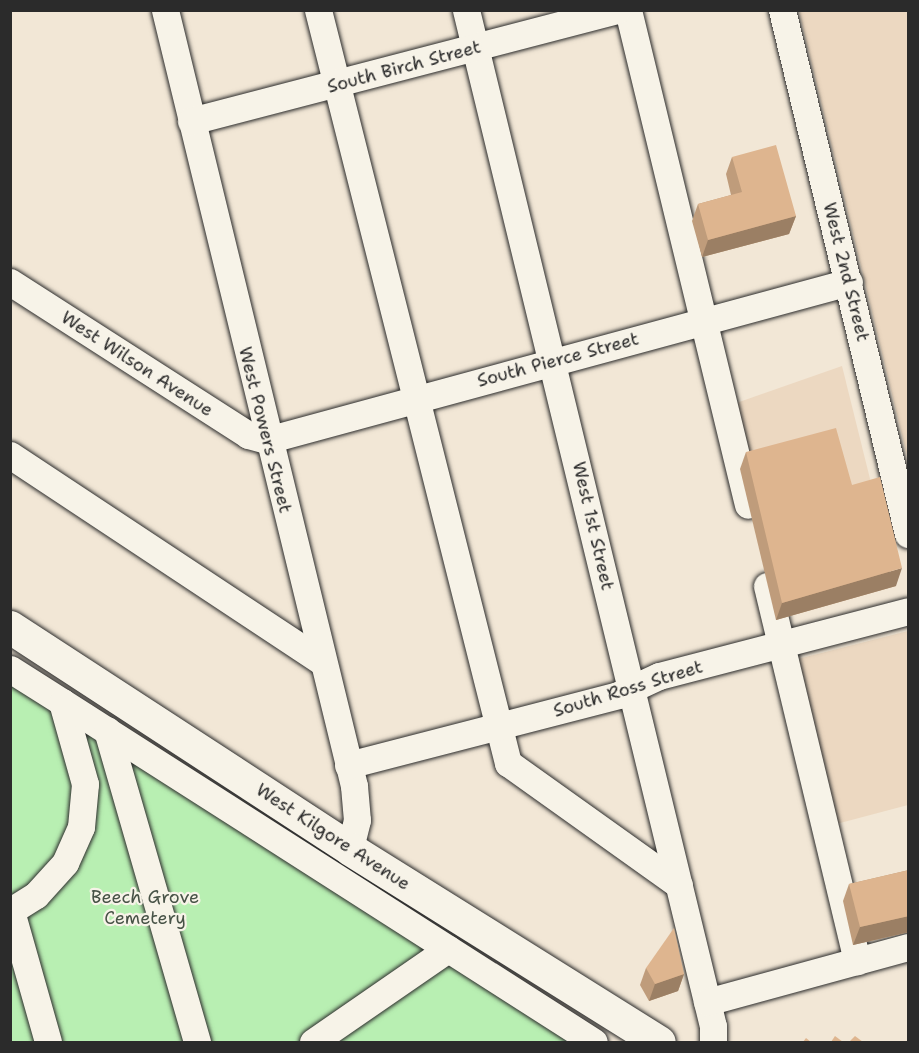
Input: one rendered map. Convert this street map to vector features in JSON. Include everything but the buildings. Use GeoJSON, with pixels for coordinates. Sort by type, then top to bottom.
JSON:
{"type":"FeatureCollection","features":[{"type":"Feature","properties":{"kind":"main road","name":"West Kilgore Avenue"},"geometry":{"type":"LineString","coordinates":[[10,627],[350,849],[659,1042]]}},
{"type":"Feature","properties":{"kind":"street","name":"West Powers Street"},"geometry":{"type":"LineString","coordinates":[[165,10],[267,440],[348,765],[357,820],[350,849]]}},
{"type":"Feature","properties":{"kind":"street"},"geometry":{"type":"LineString","coordinates":[[318,10],[417,397],[496,728],[508,763],[679,885]]}},
{"type":"Feature","properties":{"kind":"street","name":"West 1st Street"},"geometry":{"type":"LineString","coordinates":[[466,10],[554,361],[707,1002],[713,1042]]}},
{"type":"Feature","properties":{"kind":"street","name":"South Birch Street"},"geometry":{"type":"LineString","coordinates":[[191,121],[617,10]]}},
{"type":"Feature","properties":{"kind":"street"},"geometry":{"type":"LineString","coordinates":[[628,10],[754,527]]}},
{"type":"Feature","properties":{"kind":"street","name":"West 2nd Street"},"geometry":{"type":"LineString","coordinates":[[782,10],[909,534]]}},
{"type":"Feature","properties":{"kind":"street","name":"West Wilson Avenue"},"geometry":{"type":"LineString","coordinates":[[10,282],[248,435],[267,440]]}},
{"type":"Feature","properties":{"kind":"street","name":"South Pierce Street"},"geometry":{"type":"LineString","coordinates":[[267,440],[417,397],[849,282]]}},
{"type":"Feature","properties":{"kind":"street"},"geometry":{"type":"LineString","coordinates":[[10,455],[321,661]]}},
{"type":"Feature","properties":{"kind":"street"},"geometry":{"type":"LineString","coordinates":[[762,562],[857,961]]}},
{"type":"Feature","properties":{"kind":"street","name":"South Ross Street"},"geometry":{"type":"LineString","coordinates":[[348,765],[496,728],[631,689],[659,676],[909,611]]}},
{"type":"Feature","properties":{"kind":"street"},"geometry":{"type":"LineString","coordinates":[[10,669],[594,1042]]}},
{"type":"Feature","properties":{"kind":"street"},"geometry":{"type":"LineString","coordinates":[[48,1042],[11,911],[53,879],[76,844],[81,827],[86,784],[62,702]]}},
{"type":"Feature","properties":{"kind":"street"},"geometry":{"type":"LineString","coordinates":[[106,730],[196,1042]]}},
{"type":"Feature","properties":{"kind":"street"},"geometry":{"type":"LineString","coordinates":[[707,1002],[909,948]]}},
{"type":"Feature","properties":{"kind":"street"},"geometry":{"type":"LineString","coordinates":[[313,1042],[347,1033],[448,949]]}},
{"type":"Feature","properties":{"kind":"shaded area"},"geometry":{"type":"Polygon","coordinates":[[[799,11],[908,11],[908,460],[799,11]]]}},
{"type":"Feature","properties":{"kind":"shaded area"},"geometry":{"type":"Polygon","coordinates":[[[842,366],[874,495],[740,469],[725,407],[842,366]]]}},
{"type":"Feature","properties":{"kind":"shaded area"},"geometry":{"type":"Polygon","coordinates":[[[908,631],[908,805],[825,827],[786,662],[908,631]]]}},
{"type":"Feature","properties":{"kind":"green space","name":"Beech Grove Cemetery"},"geometry":{"type":"Polygon","coordinates":[[[10,661],[282,837],[608,1042],[11,1042],[10,661]]]}}]}
